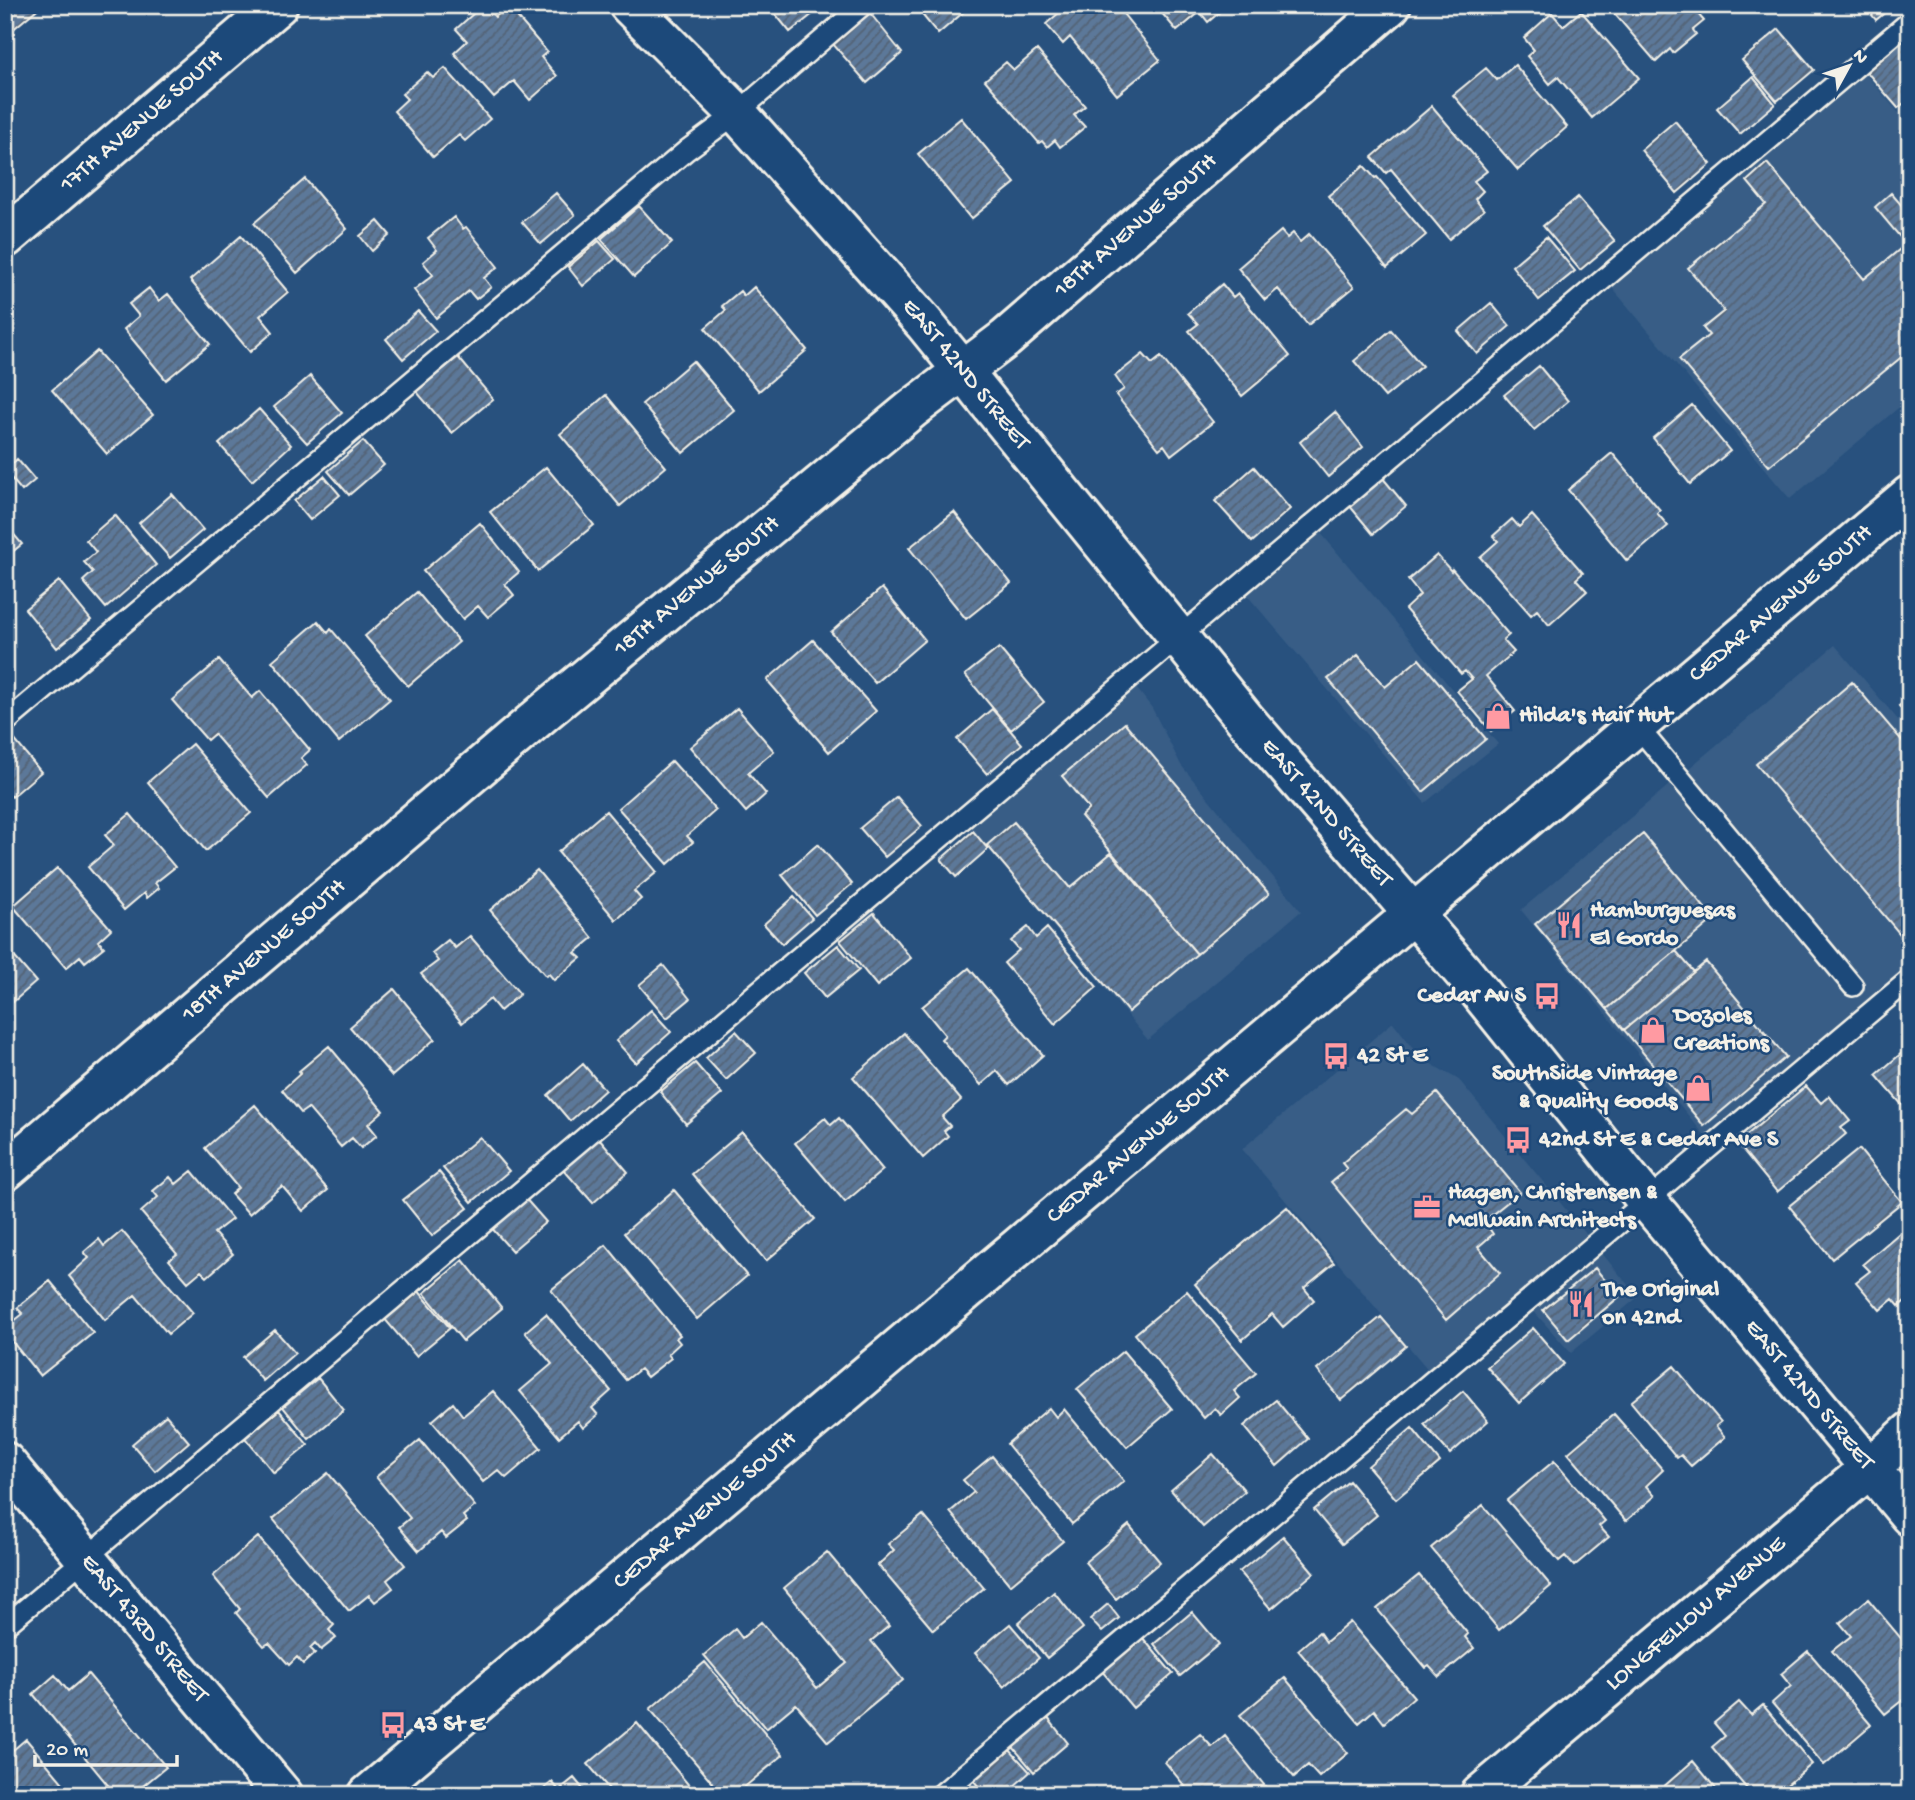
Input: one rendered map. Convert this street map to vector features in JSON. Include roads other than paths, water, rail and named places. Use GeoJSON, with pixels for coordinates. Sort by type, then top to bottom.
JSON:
{"type":"FeatureCollection","features":[{"type":"Feature","properties":{"kind":"street","name":"17TH AVENUE SOUTH"},"geometry":{"type":"LineString","coordinates":[[5,238],[278,5]]}},
{"type":"Feature","properties":{"kind":"street","name":"EAST 42ND STREET"},"geometry":{"type":"LineString","coordinates":[[629,5],[737,113],[924,323],[1245,719],[1465,974],[1647,1201],[1910,1516]]}},
{"type":"Feature","properties":{"kind":"street","name":"EAST 42ND STREET"},"geometry":{"type":"LineString","coordinates":[[668,5],[737,113]]}},
{"type":"Feature","properties":{"kind":"street","name":"18TH AVENUE SOUTH"},"geometry":{"type":"LineString","coordinates":[[5,1171],[547,710],[912,409],[1005,339],[1391,5]]}},
{"type":"Feature","properties":{"kind":"street","name":"CEDAR AVENUE SOUTH"},"geometry":{"type":"LineString","coordinates":[[368,1795],[1910,495]]}},
{"type":"Feature","properties":{"kind":"street","name":"LONGFELLOW AVENUE"},"geometry":{"type":"LineString","coordinates":[[1480,1795],[1910,1432]]}},
{"type":"Feature","properties":{"kind":"street","name":"EAST 43RD STREET"},"geometry":{"type":"LineString","coordinates":[[5,1462],[283,1795]]}},
{"type":"Feature","properties":{"kind":"lane"},"geometry":{"type":"LineString","coordinates":[[5,723],[863,5]]}},
{"type":"Feature","properties":{"kind":"lane"},"geometry":{"type":"LineString","coordinates":[[5,1626],[1910,21]]}},
{"type":"Feature","properties":{"kind":"lane"},"geometry":{"type":"LineString","coordinates":[[1637,726],[1853,986]]}},
{"type":"Feature","properties":{"kind":"lane"},"geometry":{"type":"LineString","coordinates":[[940,1795],[1910,979]]}},
{"type":"Feature","properties":{"kind":"place","name":"Hilda's Hair Hut"},"geometry":{"type":"Point","coordinates":[1498,716]}},
{"type":"Feature","properties":{"kind":"place","name":"Hamburguesas El Gordo"},"geometry":{"type":"Point","coordinates":[1569,925]}},
{"type":"Feature","properties":{"kind":"place","name":"Cedar Av S"},"geometry":{"type":"Point","coordinates":[1547,996]}},
{"type":"Feature","properties":{"kind":"place","name":"Dozoles Creations"},"geometry":{"type":"Point","coordinates":[1653,1030]}},
{"type":"Feature","properties":{"kind":"place","name":"42 St E"},"geometry":{"type":"Point","coordinates":[1336,1056]}},
{"type":"Feature","properties":{"kind":"place","name":"SouthSide Vintage & Quality Goods"},"geometry":{"type":"Point","coordinates":[1698,1088]}},
{"type":"Feature","properties":{"kind":"place","name":"42nd St E & Cedar Ave S"},"geometry":{"type":"Point","coordinates":[1518,1140]}},
{"type":"Feature","properties":{"kind":"place","name":"Hagen, Christensen & McIlwain Architects"},"geometry":{"type":"Point","coordinates":[1427,1207]}},
{"type":"Feature","properties":{"kind":"place","name":"The Original on 42nd"},"geometry":{"type":"Point","coordinates":[1581,1304]}},
{"type":"Feature","properties":{"kind":"place","name":"43 St E"},"geometry":{"type":"Point","coordinates":[393,1725]}}]}
